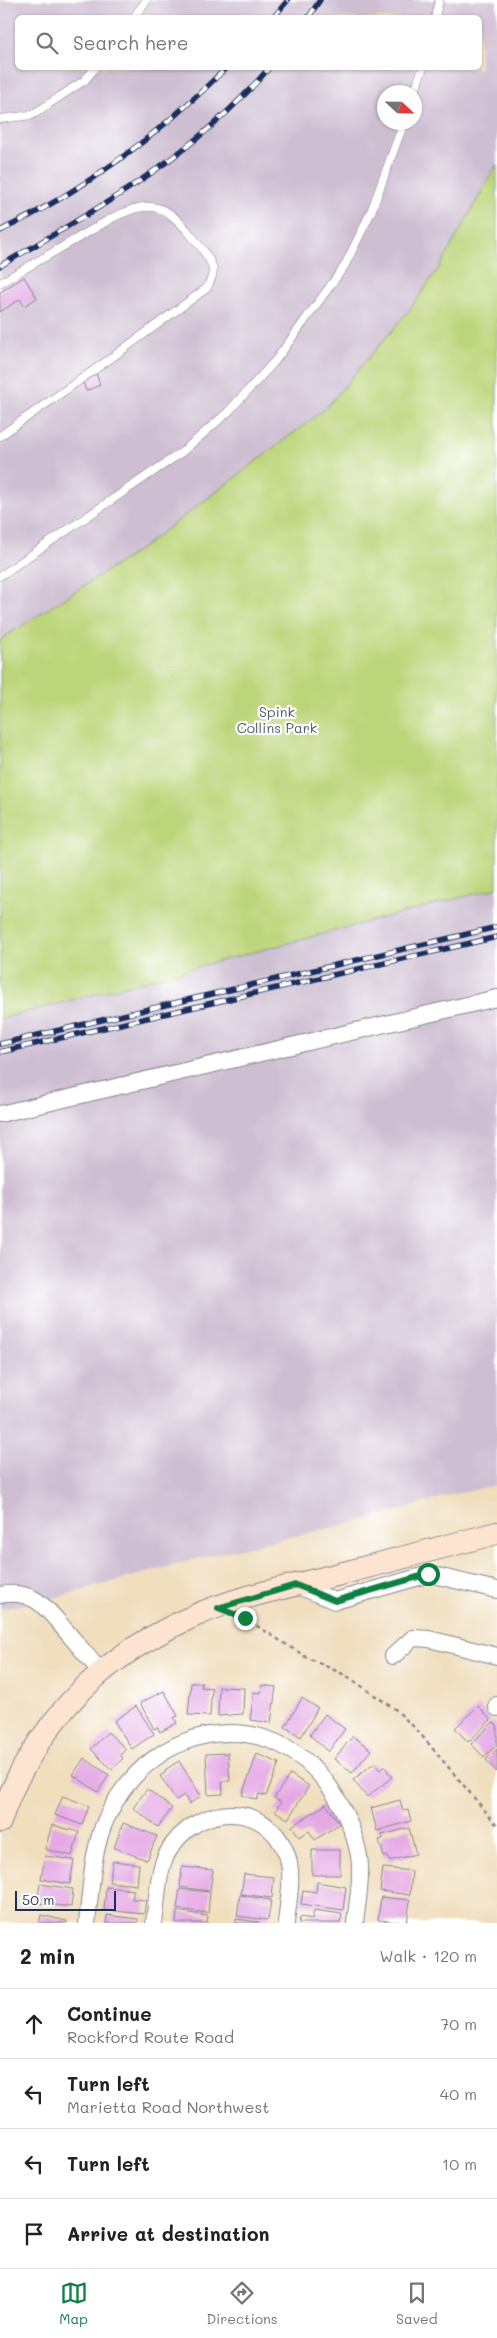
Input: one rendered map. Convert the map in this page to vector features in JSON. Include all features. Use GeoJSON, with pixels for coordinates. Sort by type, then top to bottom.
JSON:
{"type":"FeatureCollection","features":[{"type":"Feature","properties":{"kind":"main road"},"geometry":{"type":"LineString","coordinates":[[0,1822],[16,1783],[35,1749],[65,1709],[102,1672],[128,1653],[166,1630],[195,1616],[218,1608],[296,1585],[497,1533]]}},
{"type":"Feature","properties":{"kind":"street"},"geometry":{"type":"LineString","coordinates":[[0,1114],[497,998]]}},
{"type":"Feature","properties":{"kind":"street"},"geometry":{"type":"LineString","coordinates":[[296,1585],[335,1601],[428,1574],[497,1590]]}},
{"type":"Feature","properties":{"kind":"street"},"geometry":{"type":"LineString","coordinates":[[0,1595],[19,1593],[34,1599],[48,1608],[102,1672]]}},
{"type":"Feature","properties":{"kind":"street"},"geometry":{"type":"LineString","coordinates":[[392,1656],[413,1638],[429,1639],[497,1656]]}},
{"type":"Feature","properties":{"kind":"street"},"geometry":{"type":"LineString","coordinates":[[87,1923],[91,1884],[106,1819],[134,1774],[153,1758],[174,1746],[222,1733],[250,1734],[274,1742],[297,1753],[318,1772],[333,1792],[346,1816],[360,1866],[355,1923]]}},
{"type":"Feature","properties":{"kind":"street"},"geometry":{"type":"LineString","coordinates":[[154,1923],[163,1863],[173,1845],[184,1830],[199,1820],[234,1812],[254,1819],[268,1828],[279,1840],[287,1855],[290,1871],[286,1923]]}},
{"type":"Feature","properties":{"kind":"lane"},"geometry":{"type":"LineString","coordinates":[[436,15],[439,0]]}},
{"type":"Feature","properties":{"kind":"lane"},"geometry":{"type":"LineString","coordinates":[[136,15],[146,1]]}},
{"type":"Feature","properties":{"kind":"lane"},"geometry":{"type":"LineString","coordinates":[[0,118],[32,115],[85,80],[93,70]]}},
{"type":"Feature","properties":{"kind":"lane"},"geometry":{"type":"LineString","coordinates":[[417,85],[422,70]]}},
{"type":"Feature","properties":{"kind":"lane"},"geometry":{"type":"LineString","coordinates":[[0,576],[182,452],[228,412],[275,361],[344,267],[371,212],[401,130]]}},
{"type":"Feature","properties":{"kind":"lane"},"geometry":{"type":"LineString","coordinates":[[0,283],[114,217],[134,208],[150,206],[170,214],[181,224],[204,252],[213,269],[212,279],[207,288],[0,436]]}},
{"type":"Feature","properties":{"kind":"path"},"geometry":{"type":"LineString","coordinates":[[218,1608],[245,1618],[306,1658],[345,1675],[395,1709],[428,1743],[497,1825]]}},
{"type":"Feature","properties":{"kind":"shaded area"},"geometry":{"type":"Polygon","coordinates":[[[0,0],[497,0],[497,164],[441,265],[407,313],[325,409],[142,548],[0,640],[0,0]]]}},
{"type":"Feature","properties":{"kind":"shaded area"},"geometry":{"type":"Polygon","coordinates":[[[497,888],[497,1485],[451,1495],[362,1521],[219,1553],[39,1602],[0,1609],[0,1019],[497,888]]]}},
{"type":"Feature","properties":{"kind":"green space","name":"Spink Collins Park"},"geometry":{"type":"Polygon","coordinates":[[[497,164],[497,888],[0,1019],[0,640],[142,548],[325,409],[407,313],[441,265],[497,164]]]}},
{"type":"Feature","properties":{"kind":"building"},"geometry":{"type":"Polygon","coordinates":[[[24,277],[37,298],[24,306],[20,299],[0,312],[0,292],[24,277]]]}},
{"type":"Feature","properties":{"kind":"building"},"geometry":{"type":"Polygon","coordinates":[[[96,373],[100,385],[86,391],[82,378],[96,373]]]}},
{"type":"Feature","properties":{"kind":"building"},"geometry":{"type":"Polygon","coordinates":[[[191,1683],[202,1683],[201,1687],[212,1688],[210,1716],[188,1715],[191,1683]]]}},
{"type":"Feature","properties":{"kind":"building"},"geometry":{"type":"Polygon","coordinates":[[[262,1685],[276,1687],[271,1723],[250,1720],[254,1692],[261,1693],[262,1685]]]}},
{"type":"Feature","properties":{"kind":"building"},"geometry":{"type":"Polygon","coordinates":[[[219,1687],[244,1688],[243,1714],[218,1716],[219,1687]]]}},
{"type":"Feature","properties":{"kind":"building"},"geometry":{"type":"Polygon","coordinates":[[[164,1691],[178,1716],[174,1718],[177,1723],[160,1732],[157,1727],[154,1729],[140,1703],[164,1691]]]}},
{"type":"Feature","properties":{"kind":"building"},"geometry":{"type":"Polygon","coordinates":[[[302,1698],[318,1708],[301,1737],[285,1727],[302,1698]]]}},
{"type":"Feature","properties":{"kind":"building"},"geometry":{"type":"Polygon","coordinates":[[[136,1706],[154,1734],[132,1749],[114,1721],[136,1706]]]}},
{"type":"Feature","properties":{"kind":"building"},"geometry":{"type":"Polygon","coordinates":[[[478,1706],[491,1720],[468,1742],[455,1728],[478,1706]]]}},
{"type":"Feature","properties":{"kind":"building"},"geometry":{"type":"Polygon","coordinates":[[[325,1714],[345,1729],[328,1752],[310,1735],[325,1714]]]}},
{"type":"Feature","properties":{"kind":"building"},"geometry":{"type":"Polygon","coordinates":[[[493,1722],[497,1725],[497,1745],[484,1757],[471,1744],[493,1722]]]}},
{"type":"Feature","properties":{"kind":"building"},"geometry":{"type":"Polygon","coordinates":[[[108,1732],[126,1749],[120,1755],[123,1758],[112,1770],[91,1749],[108,1732]]]}},
{"type":"Feature","properties":{"kind":"building"},"geometry":{"type":"Polygon","coordinates":[[[353,1736],[371,1750],[352,1773],[334,1759],[353,1736]]]}},
{"type":"Feature","properties":{"kind":"building"},"geometry":{"type":"Polygon","coordinates":[[[497,1749],[497,1772],[486,1760],[497,1749]]]}},
{"type":"Feature","properties":{"kind":"building"},"geometry":{"type":"Polygon","coordinates":[[[228,1753],[230,1781],[222,1781],[223,1794],[208,1795],[206,1754],[228,1753]]]}},
{"type":"Feature","properties":{"kind":"building"},"geometry":{"type":"Polygon","coordinates":[[[257,1754],[279,1763],[266,1796],[259,1794],[257,1800],[242,1795],[257,1754]]]}},
{"type":"Feature","properties":{"kind":"building"},"geometry":{"type":"Polygon","coordinates":[[[84,1758],[109,1775],[98,1792],[73,1775],[84,1758]]]}},
{"type":"Feature","properties":{"kind":"building"},"geometry":{"type":"Polygon","coordinates":[[[179,1761],[201,1796],[189,1804],[184,1795],[176,1800],[160,1776],[166,1772],[165,1770],[179,1761]]]}},
{"type":"Feature","properties":{"kind":"building"},"geometry":{"type":"Polygon","coordinates":[[[374,1763],[380,1770],[384,1766],[392,1777],[367,1797],[353,1780],[374,1763]]]}},
{"type":"Feature","properties":{"kind":"building"},"geometry":{"type":"Polygon","coordinates":[[[290,1774],[309,1786],[288,1819],[275,1811],[281,1802],[274,1798],[290,1774]]]}},
{"type":"Feature","properties":{"kind":"building"},"geometry":{"type":"Polygon","coordinates":[[[147,1789],[172,1808],[158,1827],[133,1808],[147,1789]]]}},
{"type":"Feature","properties":{"kind":"building"},"geometry":{"type":"Polygon","coordinates":[[[63,1796],[89,1806],[82,1825],[55,1815],[63,1796]]]}},
{"type":"Feature","properties":{"kind":"building"},"geometry":{"type":"Polygon","coordinates":[[[400,1800],[403,1811],[408,1810],[411,1821],[377,1831],[371,1808],[400,1800]]]}},
{"type":"Feature","properties":{"kind":"building"},"geometry":{"type":"Polygon","coordinates":[[[326,1804],[339,1824],[315,1840],[309,1831],[299,1837],[292,1826],[326,1804]]]}},
{"type":"Feature","properties":{"kind":"building"},"geometry":{"type":"Polygon","coordinates":[[[123,1823],[157,1836],[147,1860],[114,1848],[123,1823]]]}},
{"type":"Feature","properties":{"kind":"building"},"geometry":{"type":"Polygon","coordinates":[[[52,1825],[79,1832],[72,1856],[45,1849],[52,1825]]]}},
{"type":"Feature","properties":{"kind":"building"},"geometry":{"type":"Polygon","coordinates":[[[409,1828],[416,1854],[389,1861],[388,1856],[384,1857],[379,1840],[383,1839],[382,1835],[409,1828]]]}},
{"type":"Feature","properties":{"kind":"building"},"geometry":{"type":"Polygon","coordinates":[[[312,1850],[340,1850],[340,1875],[312,1875],[312,1850]]]}},
{"type":"Feature","properties":{"kind":"building"},"geometry":{"type":"Polygon","coordinates":[[[45,1856],[74,1860],[70,1884],[41,1879],[45,1856]]]}},
{"type":"Feature","properties":{"kind":"building"},"geometry":{"type":"Polygon","coordinates":[[[113,1861],[139,1864],[137,1885],[109,1882],[113,1861]]]}},
{"type":"Feature","properties":{"kind":"building"},"geometry":{"type":"Polygon","coordinates":[[[182,1867],[213,1870],[210,1891],[180,1887],[182,1867]]]}},
{"type":"Feature","properties":{"kind":"building"},"geometry":{"type":"Polygon","coordinates":[[[383,1868],[412,1871],[410,1895],[380,1891],[383,1868]]]}},
{"type":"Feature","properties":{"kind":"building"},"geometry":{"type":"Polygon","coordinates":[[[244,1874],[274,1877],[272,1898],[241,1894],[244,1874]]]}},
{"type":"Feature","properties":{"kind":"building"},"geometry":{"type":"Polygon","coordinates":[[[317,1882],[346,1887],[343,1910],[301,1904],[303,1890],[316,1892],[317,1882]]]}},
{"type":"Feature","properties":{"kind":"building"},"geometry":{"type":"Polygon","coordinates":[[[40,1884],[73,1889],[71,1907],[37,1903],[40,1884]]]}},
{"type":"Feature","properties":{"kind":"building"},"geometry":{"type":"Polygon","coordinates":[[[106,1887],[134,1890],[132,1899],[146,1900],[144,1914],[104,1910],[106,1887]]]}},
{"type":"Feature","properties":{"kind":"building"},"geometry":{"type":"Polygon","coordinates":[[[180,1889],[210,1892],[208,1913],[177,1909],[180,1889]]]}},
{"type":"Feature","properties":{"kind":"building"},"geometry":{"type":"Polygon","coordinates":[[[240,1895],[271,1900],[268,1920],[237,1916],[240,1895]]]}},
{"type":"Feature","properties":{"kind":"building"},"geometry":{"type":"Polygon","coordinates":[[[381,1897],[410,1900],[407,1923],[378,1920],[381,1897]]]}},
{"type":"Feature","properties":{"kind":"building"},"geometry":{"type":"Polygon","coordinates":[[[314,1910],[342,1914],[340,1923],[299,1923],[300,1917],[312,1919],[314,1910]]]}},
{"type":"Feature","properties":{"kind":"building"},"geometry":{"type":"Polygon","coordinates":[[[177,1911],[208,1916],[207,1923],[176,1923],[177,1911]]]}},
{"type":"Feature","properties":{"kind":"building"},"geometry":{"type":"Polygon","coordinates":[[[41,1915],[67,1921],[67,1923],[39,1923],[41,1915]]]}},
{"type":"Feature","properties":{"kind":"building"},"geometry":{"type":"Polygon","coordinates":[[[107,1915],[138,1919],[137,1923],[106,1923],[107,1915]]]}},
{"type":"Feature","properties":{"kind":"building"},"geometry":{"type":"Polygon","coordinates":[[[236,1919],[259,1922],[259,1923],[236,1923],[236,1919]]]}},
{"type":"Feature","properties":{"kind":"railway"},"geometry":{"type":"LineString","coordinates":[[276,15],[288,0]]}},
{"type":"Feature","properties":{"kind":"railway"},"geometry":{"type":"LineString","coordinates":[[310,15],[320,0]]}},
{"type":"Feature","properties":{"kind":"railway"},"geometry":{"type":"LineString","coordinates":[[0,231],[61,198],[120,159],[175,115],[224,70]]}},
{"type":"Feature","properties":{"kind":"railway"},"geometry":{"type":"LineString","coordinates":[[0,266],[109,201],[177,154],[209,128],[267,70]]}},
{"type":"Feature","properties":{"kind":"railway"},"geometry":{"type":"LineString","coordinates":[[0,1044],[497,927]]}},
{"type":"Feature","properties":{"kind":"railway"},"geometry":{"type":"LineString","coordinates":[[0,1052],[497,937]]}},
{"type":"Feature","properties":{"kind":"route"},"geometry":{"type":"LineString","coordinates":[[245,1618],[218,1608],[253,1596],[296,1585],[335,1601],[428,1574]]}}]}
